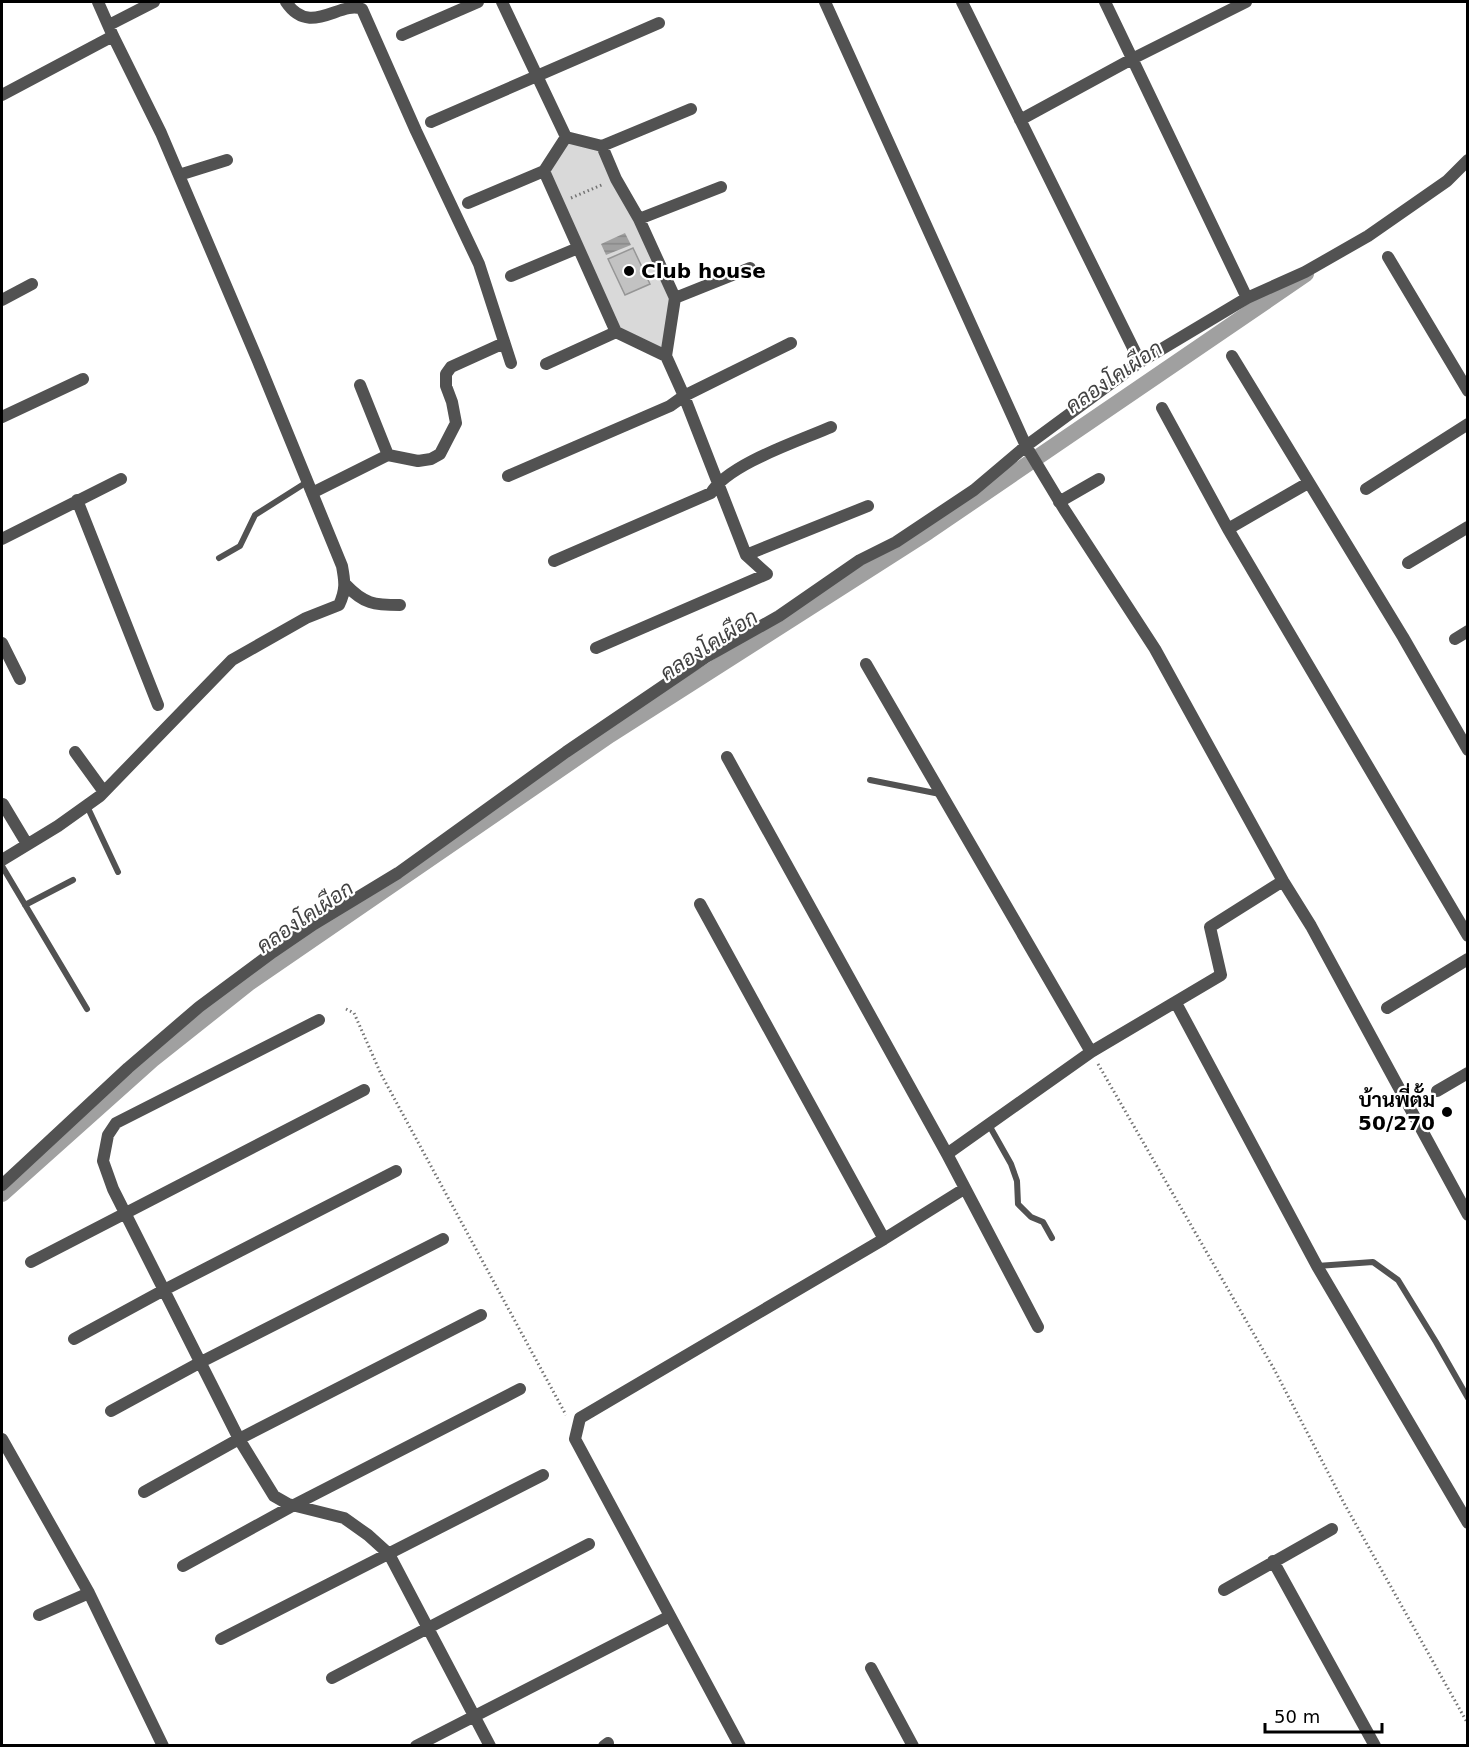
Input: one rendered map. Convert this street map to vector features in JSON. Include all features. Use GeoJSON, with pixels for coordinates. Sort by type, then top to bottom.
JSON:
{"type":"FeatureCollection","features":[{"type":"Feature","properties":{"kind":"street"},"geometry":{"type":"LineString","coordinates":[[2,860],[58,826],[104,792],[232,660],[306,618],[339,605],[346,585],[342,566],[310,487],[179,175],[98,2]]}},
{"type":"Feature","properties":{"kind":"street"},"geometry":{"type":"LineString","coordinates":[[2,95],[111,31],[154,2]]}},
{"type":"Feature","properties":{"kind":"street"},"geometry":{"type":"LineString","coordinates":[[286,2],[292,12],[300,15],[323,14],[350,6],[362,9],[478,264],[511,363]]}},
{"type":"Feature","properties":{"kind":"street"},"geometry":{"type":"LineString","coordinates":[[402,36],[478,2]]}},
{"type":"Feature","properties":{"kind":"street"},"geometry":{"type":"LineString","coordinates":[[502,2],[566,137]]}},
{"type":"Feature","properties":{"kind":"street"},"geometry":{"type":"LineString","coordinates":[[825,2],[1028,449],[1059,502],[1155,649],[1283,881],[1311,926],[1467,1215]]}},
{"type":"Feature","properties":{"kind":"street"},"geometry":{"type":"LineString","coordinates":[[962,2],[1140,362]]}},
{"type":"Feature","properties":{"kind":"street"},"geometry":{"type":"LineString","coordinates":[[1105,2],[1247,298]]}},
{"type":"Feature","properties":{"kind":"street"},"geometry":{"type":"LineString","coordinates":[[1020,120],[1132,59],[1246,2]]}},
{"type":"Feature","properties":{"kind":"street"},"geometry":{"type":"LineString","coordinates":[[431,122],[659,23]]}},
{"type":"Feature","properties":{"kind":"street"},"geometry":{"type":"LineString","coordinates":[[566,137],[602,146],[691,109]]}},
{"type":"Feature","properties":{"kind":"street"},"geometry":{"type":"LineString","coordinates":[[468,203],[544,171],[566,137]]}},
{"type":"Feature","properties":{"kind":"street"},"geometry":{"type":"LineString","coordinates":[[596,648],[767,574],[747,555],[666,356],[675,298],[602,146]]}},
{"type":"Feature","properties":{"kind":"street"},"geometry":{"type":"LineString","coordinates":[[179,175],[226,160]]}},
{"type":"Feature","properties":{"kind":"street"},"geometry":{"type":"LineString","coordinates":[[2,1185],[199,1007],[273,952],[398,873],[566,752],[706,657],[779,616],[860,560],[896,542],[974,490],[1140,362],[1247,298],[1305,272],[1368,236],[1448,181],[1467,160]]}},
{"type":"Feature","properties":{"kind":"street"},"geometry":{"type":"LineString","coordinates":[[544,171],[616,332],[666,356]]}},
{"type":"Feature","properties":{"kind":"street"},"geometry":{"type":"LineString","coordinates":[[639,219],[722,187]]}},
{"type":"Feature","properties":{"kind":"street"},"geometry":{"type":"LineString","coordinates":[[511,276],[578,248]]}},
{"type":"Feature","properties":{"kind":"street"},"geometry":{"type":"LineString","coordinates":[[1388,257],[1467,391]]}},
{"type":"Feature","properties":{"kind":"street"},"geometry":{"type":"LineString","coordinates":[[675,298],[750,268]]}},
{"type":"Feature","properties":{"kind":"street"},"geometry":{"type":"LineString","coordinates":[[2,300],[32,284]]}},
{"type":"Feature","properties":{"kind":"street"},"geometry":{"type":"LineString","coordinates":[[546,364],[616,332]]}},
{"type":"Feature","properties":{"kind":"street"},"geometry":{"type":"LineString","coordinates":[[310,487],[388,454],[418,461],[431,459],[440,454],[456,423],[446,386],[446,374],[451,368],[504,343]]}},
{"type":"Feature","properties":{"kind":"street"},"geometry":{"type":"LineString","coordinates":[[508,477],[670,406],[684,396],[791,343]]}},
{"type":"Feature","properties":{"kind":"street"},"geometry":{"type":"LineString","coordinates":[[1232,356],[1403,637],[1467,750]]}},
{"type":"Feature","properties":{"kind":"street"},"geometry":{"type":"LineString","coordinates":[[2,417],[83,379]]}},
{"type":"Feature","properties":{"kind":"street"},"geometry":{"type":"LineString","coordinates":[[360,385],[388,454]]}},
{"type":"Feature","properties":{"kind":"street"},"geometry":{"type":"LineString","coordinates":[[1162,408],[1228,529],[1467,936]]}},
{"type":"Feature","properties":{"kind":"street"},"geometry":{"type":"LineString","coordinates":[[1366,489],[1467,424]]}},
{"type":"Feature","properties":{"kind":"street"},"geometry":{"type":"LineString","coordinates":[[554,561],[711,493],[717,483],[744,465],[831,427]]}},
{"type":"Feature","properties":{"kind":"street"},"geometry":{"type":"LineString","coordinates":[[2,539],[121,479]]}},
{"type":"Feature","properties":{"kind":"street"},"geometry":{"type":"LineString","coordinates":[[1059,502],[1099,479]]}},
{"type":"Feature","properties":{"kind":"street"},"geometry":{"type":"LineString","coordinates":[[1228,529],[1308,483]]}},
{"type":"Feature","properties":{"kind":"street"},"geometry":{"type":"LineString","coordinates":[[77,500],[158,705]]}},
{"type":"Feature","properties":{"kind":"street"},"geometry":{"type":"LineString","coordinates":[[747,555],[868,507]]}},
{"type":"Feature","properties":{"kind":"street"},"geometry":{"type":"LineString","coordinates":[[1408,563],[1467,527]]}},
{"type":"Feature","properties":{"kind":"street"},"geometry":{"type":"LineString","coordinates":[[346,585],[356,596],[368,603],[400,605]]}},
{"type":"Feature","properties":{"kind":"street"},"geometry":{"type":"LineString","coordinates":[[1455,639],[1467,632]]}},
{"type":"Feature","properties":{"kind":"street"},"geometry":{"type":"LineString","coordinates":[[2,643],[20,679]]}},
{"type":"Feature","properties":{"kind":"street"},"geometry":{"type":"LineString","coordinates":[[866,664],[1091,1052]]}},
{"type":"Feature","properties":{"kind":"street"},"geometry":{"type":"LineString","coordinates":[[75,752],[104,792]]}},
{"type":"Feature","properties":{"kind":"street"},"geometry":{"type":"LineString","coordinates":[[727,758],[947,1154],[1038,1327]]}},
{"type":"Feature","properties":{"kind":"street"},"geometry":{"type":"LineString","coordinates":[[3,804],[27,844]]}},
{"type":"Feature","properties":{"kind":"street"},"geometry":{"type":"LineString","coordinates":[[947,1154],[1091,1052],[1221,975],[1209,927],[1283,881]]}},
{"type":"Feature","properties":{"kind":"street"},"geometry":{"type":"LineString","coordinates":[[700,903],[884,1239]]}},
{"type":"Feature","properties":{"kind":"street"},"geometry":{"type":"LineString","coordinates":[[1388,1008],[1467,959]]}},
{"type":"Feature","properties":{"kind":"street"},"geometry":{"type":"LineString","coordinates":[[1176,1003],[1317,1266],[1467,1523]]}},
{"type":"Feature","properties":{"kind":"street"},"geometry":{"type":"LineString","coordinates":[[319,1020],[116,1123],[108,1135],[103,1161],[113,1189],[239,1439],[274,1496],[288,1504],[344,1518],[389,1554],[490,1746]]}},
{"type":"Feature","properties":{"kind":"street"},"geometry":{"type":"LineString","coordinates":[[1437,1091],[1467,1073]]}},
{"type":"Feature","properties":{"kind":"street"},"geometry":{"type":"LineString","coordinates":[[31,1262],[364,1090]]}},
{"type":"Feature","properties":{"kind":"street"},"geometry":{"type":"LineString","coordinates":[[74,1339],[164,1290],[396,1171]]}},
{"type":"Feature","properties":{"kind":"street"},"geometry":{"type":"LineString","coordinates":[[740,1746],[574,1439],[580,1418],[884,1239],[964,1189]]}},
{"type":"Feature","properties":{"kind":"street"},"geometry":{"type":"LineString","coordinates":[[111,1411],[201,1362],[443,1239]]}},
{"type":"Feature","properties":{"kind":"street"},"geometry":{"type":"LineString","coordinates":[[144,1492],[239,1439],[481,1315]]}},
{"type":"Feature","properties":{"kind":"street"},"geometry":{"type":"LineString","coordinates":[[183,1566],[294,1505],[519,1389]]}},
{"type":"Feature","properties":{"kind":"street"},"geometry":{"type":"LineString","coordinates":[[2,1439],[89,1593],[163,1746]]}},
{"type":"Feature","properties":{"kind":"street"},"geometry":{"type":"LineString","coordinates":[[221,1639],[543,1475]]}},
{"type":"Feature","properties":{"kind":"street"},"geometry":{"type":"LineString","coordinates":[[1224,1590],[1332,1529]]}},
{"type":"Feature","properties":{"kind":"street"},"geometry":{"type":"LineString","coordinates":[[332,1678],[589,1544]]}},
{"type":"Feature","properties":{"kind":"street"},"geometry":{"type":"LineString","coordinates":[[1273,1561],[1375,1746]]}},
{"type":"Feature","properties":{"kind":"street"},"geometry":{"type":"LineString","coordinates":[[39,1615],[89,1593]]}},
{"type":"Feature","properties":{"kind":"street"},"geometry":{"type":"LineString","coordinates":[[416,1746],[670,1616]]}},
{"type":"Feature","properties":{"kind":"street"},"geometry":{"type":"LineString","coordinates":[[871,1668],[914,1746]]}},
{"type":"Feature","properties":{"kind":"lane"},"geometry":{"type":"LineString","coordinates":[[219,558],[240,546],[255,515],[310,487]]}},
{"type":"Feature","properties":{"kind":"lane"},"geometry":{"type":"LineString","coordinates":[[870,780],[941,795]]}},
{"type":"Feature","properties":{"kind":"lane"},"geometry":{"type":"LineString","coordinates":[[87,806],[118,872]]}},
{"type":"Feature","properties":{"kind":"lane"},"geometry":{"type":"LineString","coordinates":[[2,866],[87,1010]]}},
{"type":"Feature","properties":{"kind":"lane"},"geometry":{"type":"LineString","coordinates":[[25,905],[73,880]]}},
{"type":"Feature","properties":{"kind":"lane"},"geometry":{"type":"LineString","coordinates":[[988,1125],[1011,1164],[1017,1181],[1018,1204],[1031,1217],[1043,1222],[1052,1238]]}},
{"type":"Feature","properties":{"kind":"lane"},"geometry":{"type":"LineString","coordinates":[[1317,1266],[1373,1263],[1398,1280],[1467,1398]]}},
{"type":"Feature","properties":{"kind":"path"},"geometry":{"type":"LineString","coordinates":[[558,203],[616,179]]}},
{"type":"Feature","properties":{"kind":"path"},"geometry":{"type":"LineString","coordinates":[[346,1009],[354,1013],[381,1074],[575,1433]]}},
{"type":"Feature","properties":{"kind":"path"},"geometry":{"type":"LineString","coordinates":[[1091,1052],[1274,1369],[1345,1505],[1467,1724]]}},
{"type":"Feature","properties":{"kind":"shaded area"},"geometry":{"type":"Polygon","coordinates":[[[566,137],[602,146],[675,298],[666,356],[616,332],[544,171],[566,137]]]}},
{"type":"Feature","properties":{"kind":"shaded area"},"geometry":{"type":"Polygon","coordinates":[[[625,233],[631,245],[606,255],[601,244],[625,233]]]}},
{"type":"Feature","properties":{"kind":"building","name":"Club house"},"geometry":{"type":"Polygon","coordinates":[[[633,248],[650,284],[625,295],[608,259],[633,248]]]}},
{"type":"Feature","properties":{"kind":"waterway","name":"คลองโคเผือก"},"geometry":{"type":"LineString","coordinates":[[2,1194],[152,1060],[249,983],[610,735],[928,532],[1306,274]]}},
{"type":"Feature","properties":{"kind":"place","name":"Club house"},"geometry":{"type":"Point","coordinates":[629,271]}},
{"type":"Feature","properties":{"kind":"place","name":"บ้านพี่ตั้ม 50/270"},"geometry":{"type":"Point","coordinates":[1447,1112]}}]}
